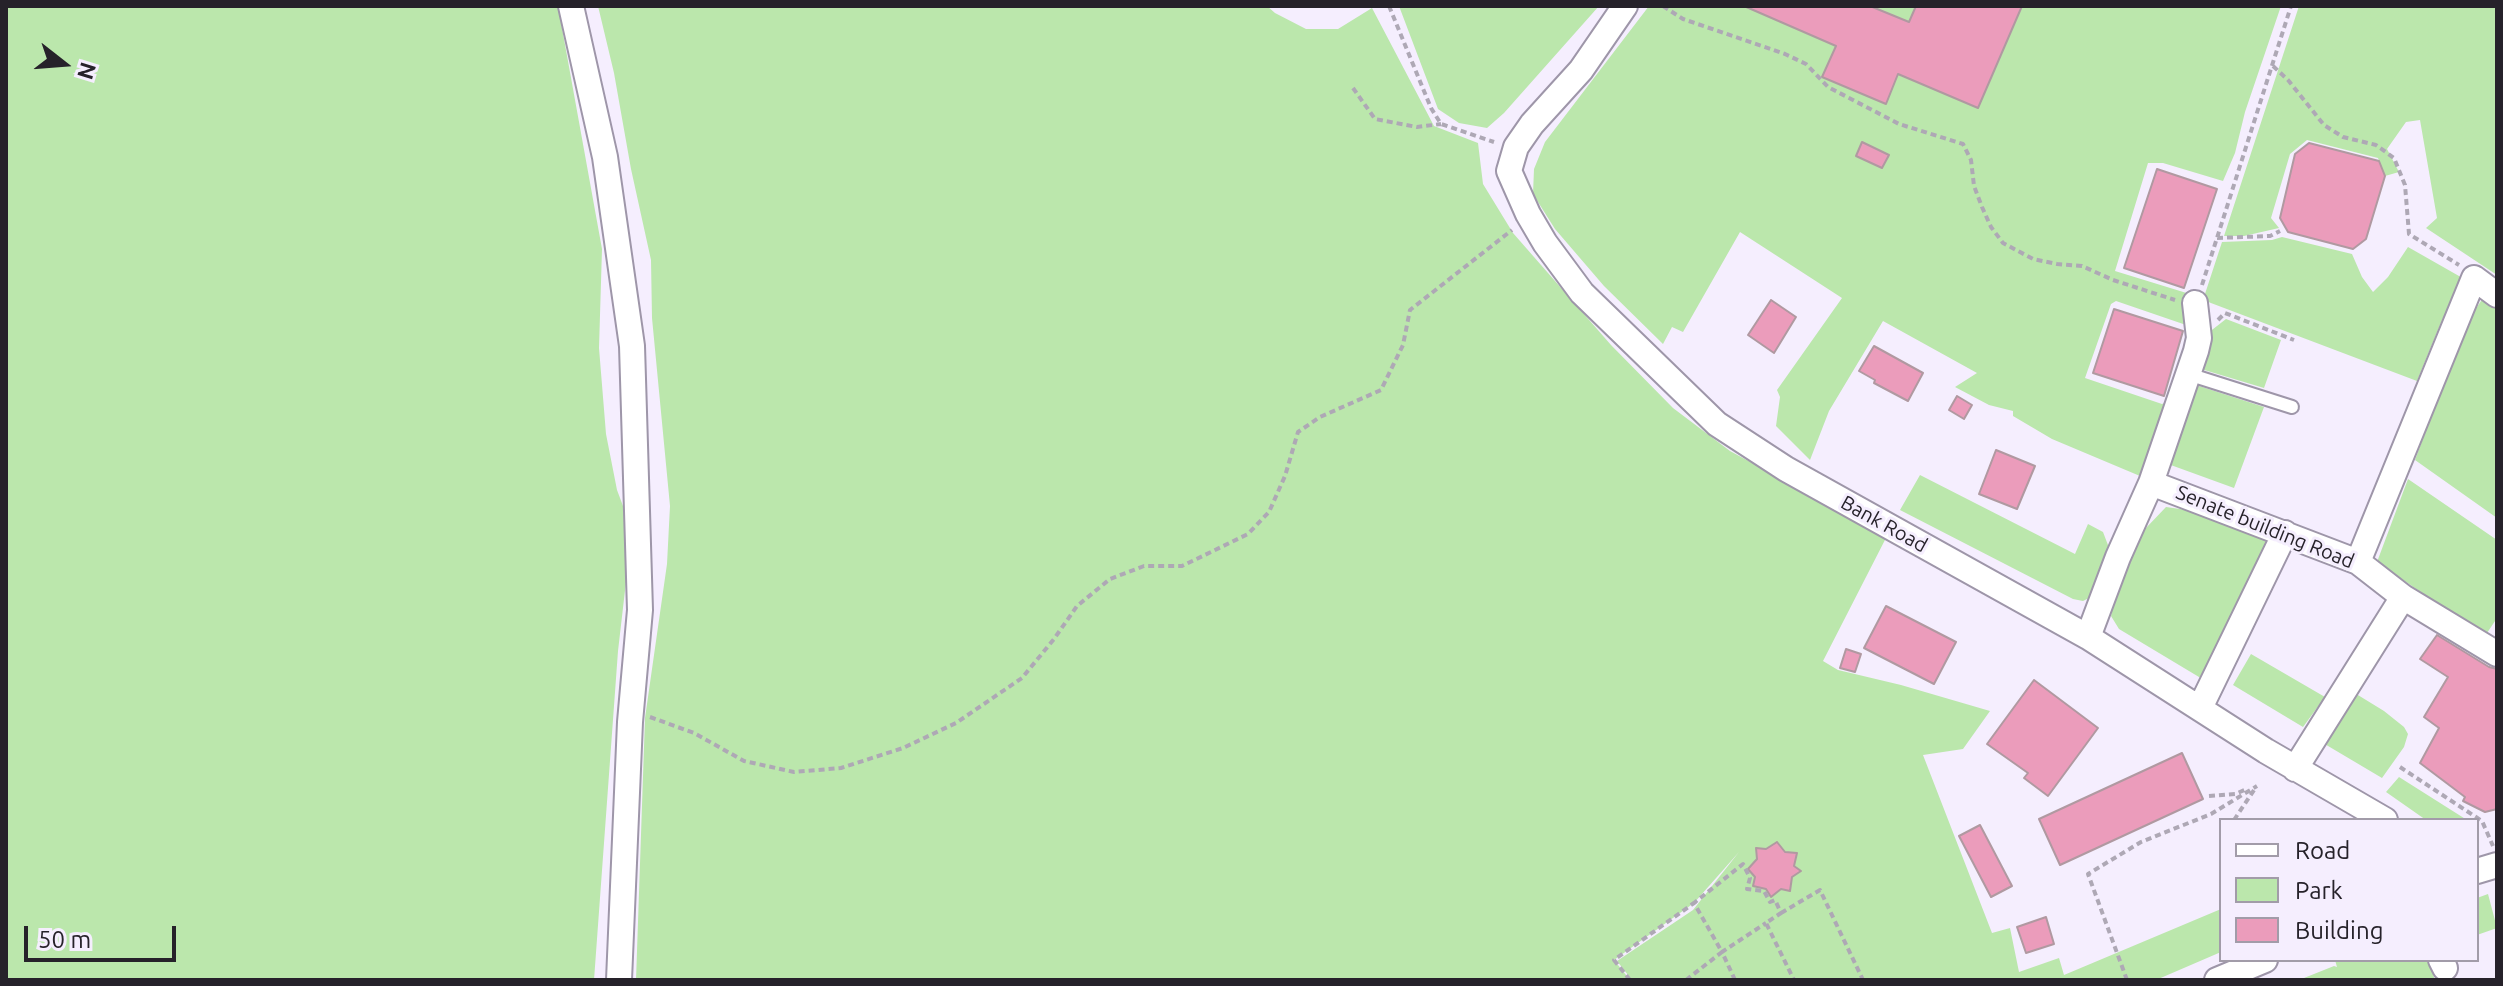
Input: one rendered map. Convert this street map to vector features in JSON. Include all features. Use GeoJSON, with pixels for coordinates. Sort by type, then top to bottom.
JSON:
{"type":"FeatureCollection","features":[{"type":"Feature","properties":{"kind":"street"},"geometry":{"type":"LineString","coordinates":[[571,6],[605,157],[632,346],[640,610],[630,720],[619,980]]}},
{"type":"Feature","properties":{"kind":"street"},"geometry":{"type":"LineString","coordinates":[[1516,147],[1532,124],[1581,70],[1625,6]]}},
{"type":"Feature","properties":{"kind":"street","name":"Bank Road"},"geometry":{"type":"LineString","coordinates":[[1516,147],[1509,171],[1528,215],[1545,243],[1582,293],[1717,424],[1800,477],[2088,637],[2295,769],[2381,818]]}},
{"type":"Feature","properties":{"kind":"street"},"geometry":{"type":"LineString","coordinates":[[2358,562],[2474,278],[2497,295]]}},
{"type":"Feature","properties":{"kind":"street"},"geometry":{"type":"LineString","coordinates":[[2088,637],[2118,557],[2151,483],[2188,374],[2196,319]]}},
{"type":"Feature","properties":{"kind":"street","name":"Senate building Road"},"geometry":{"type":"LineString","coordinates":[[2151,483],[2358,562],[2403,597],[2497,654]]}},
{"type":"Feature","properties":{"kind":"street","name":"Senate building Road"},"geometry":{"type":"LineString","coordinates":[[2200,708],[2285,533]]}},
{"type":"Feature","properties":{"kind":"street"},"geometry":{"type":"LineString","coordinates":[[2295,769],[2403,597]]}},
{"type":"Feature","properties":{"kind":"street","name":"Bank Road"},"geometry":{"type":"LineString","coordinates":[[2295,769],[2354,818]]}},
{"type":"Feature","properties":{"kind":"street"},"geometry":{"type":"LineString","coordinates":[[2479,870],[2496,859]]}},
{"type":"Feature","properties":{"kind":"street"},"geometry":{"type":"LineString","coordinates":[[2217,980],[2260,962]]}},
{"type":"Feature","properties":{"kind":"lane"},"geometry":{"type":"LineString","coordinates":[[2188,374],[2292,407]]}},
{"type":"Feature","properties":{"kind":"path"},"geometry":{"type":"LineString","coordinates":[[1389,6],[1431,108],[1441,124]]}},
{"type":"Feature","properties":{"kind":"path"},"geometry":{"type":"LineString","coordinates":[[1663,6],[1683,19],[1806,64],[1828,87],[1899,124],[1963,144],[1971,160],[1974,186],[1991,227],[2003,243],[2033,259],[2082,266],[2113,280],[2173,299],[2196,319]]}},
{"type":"Feature","properties":{"kind":"path"},"geometry":{"type":"LineString","coordinates":[[2196,319],[2217,238],[2291,6]]}},
{"type":"Feature","properties":{"kind":"path"},"geometry":{"type":"LineString","coordinates":[[2273,66],[2324,125],[2343,137],[2376,145],[2394,158],[2405,185],[2409,234],[2464,267],[2474,278]]}},
{"type":"Feature","properties":{"kind":"path"},"geometry":{"type":"LineString","coordinates":[[1353,88],[1375,119],[1417,127],[1441,124],[1516,147]]}},
{"type":"Feature","properties":{"kind":"path"},"geometry":{"type":"LineString","coordinates":[[630,720],[646,716],[694,733],[744,761],[794,772],[841,768],[903,748],[956,723],[1022,678],[1077,606],[1110,579],[1144,566],[1182,566],[1248,534],[1269,512],[1285,476],[1298,432],[1320,417],[1381,390],[1403,345],[1410,310],[1450,281],[1528,215]]}},
{"type":"Feature","properties":{"kind":"path"},"geometry":{"type":"LineString","coordinates":[[2217,238],[2259,237],[2280,231]]}},
{"type":"Feature","properties":{"kind":"path"},"geometry":{"type":"LineString","coordinates":[[2196,319],[2225,313],[2294,340]]}},
{"type":"Feature","properties":{"kind":"path"},"geometry":{"type":"LineString","coordinates":[[2235,818],[2257,786],[2266,751]]}},
{"type":"Feature","properties":{"kind":"path"},"geometry":{"type":"LineString","coordinates":[[2400,767],[2477,818]]}},
{"type":"Feature","properties":{"kind":"path"},"geometry":{"type":"LineString","coordinates":[[2209,796],[2235,794],[2257,786]]}},
{"type":"Feature","properties":{"kind":"path"},"geometry":{"type":"LineString","coordinates":[[2127,980],[2088,874],[2141,842],[2211,814],[2257,786]]}},
{"type":"Feature","properties":{"kind":"path"},"geometry":{"type":"LineString","coordinates":[[2479,819],[2496,859]]}},
{"type":"Feature","properties":{"kind":"path"},"geometry":{"type":"LineString","coordinates":[[1630,980],[1614,960],[1743,864],[1750,878],[1747,889],[1764,891],[1770,902],[1775,900],[1781,913]]}},
{"type":"Feature","properties":{"kind":"path"},"geometry":{"type":"LineString","coordinates":[[1686,980],[1722,952],[1820,890],[1863,980]]}},
{"type":"Feature","properties":{"kind":"path"},"geometry":{"type":"LineString","coordinates":[[1694,903],[1735,980]]}},
{"type":"Feature","properties":{"kind":"path"},"geometry":{"type":"LineString","coordinates":[[1766,923],[1794,980]]}},
{"type":"Feature","properties":{"kind":"green space"},"geometry":{"type":"Polygon","coordinates":[[[6,6],[558,6],[602,249],[599,348],[606,434],[617,490],[632,530],[618,651],[594,980],[6,980],[6,6]]]}},
{"type":"Feature","properties":{"kind":"green space"},"geometry":{"type":"Polygon","coordinates":[[[598,6],[1267,6],[1306,29],[1338,29],[1372,8],[1434,126],[1478,143],[1483,184],[1513,233],[1611,345],[1673,408],[1730,451],[1887,536],[1823,661],[1838,670],[1990,711],[1963,749],[1923,755],[1992,933],[2010,928],[2019,972],[2059,958],[2064,975],[2219,910],[2219,953],[2156,980],[1632,980],[1617,961],[1693,910],[1739,852],[1694,903],[1614,960],[1630,980],[636,980],[645,718],[667,564],[670,506],[652,318],[651,260],[598,6]]]}},
{"type":"Feature","properties":{"kind":"green space"},"geometry":{"type":"Polygon","coordinates":[[[1399,6],[1599,6],[1487,128],[1459,123],[1438,109],[1399,6]]]}},
{"type":"Feature","properties":{"kind":"green space"},"geometry":{"type":"Polygon","coordinates":[[[1649,6],[2281,6],[2245,112],[2235,153],[2223,181],[2163,163],[2148,163],[2115,271],[2193,295],[2189,326],[2116,301],[2111,304],[2085,378],[2162,404],[2172,400],[2146,474],[2140,476],[2052,439],[2013,416],[2013,411],[1989,405],[1955,387],[1977,373],[1883,321],[1829,411],[1810,460],[1776,426],[1780,397],[1777,390],[1842,298],[1740,232],[1683,332],[1672,327],[1663,344],[1604,286],[1555,229],[1533,194],[1534,169],[1545,142],[1649,6]]]}},
{"type":"Feature","properties":{"kind":"green space"},"geometry":{"type":"Polygon","coordinates":[[[2299,6],[2497,6],[2497,275],[2426,228],[2437,218],[2420,120],[2406,122],[2387,149],[2399,172],[2385,176],[2378,158],[2307,140],[2290,154],[2271,218],[2279,228],[2244,236],[2224,236],[2299,6]]]}},
{"type":"Feature","properties":{"kind":"green space"},"geometry":{"type":"Polygon","coordinates":[[[2282,237],[2352,254],[2373,292],[2388,277],[2408,247],[2466,280],[2442,320],[2417,381],[2203,300],[2222,242],[2282,237]]]}},
{"type":"Feature","properties":{"kind":"green space"},"geometry":{"type":"Polygon","coordinates":[[[2483,298],[2497,308],[2497,518],[2415,460],[2465,325],[2483,298]]]}},
{"type":"Feature","properties":{"kind":"green space"},"geometry":{"type":"Polygon","coordinates":[[[2226,319],[2281,340],[2264,388],[2201,369],[2208,333],[2226,319]]]}},
{"type":"Feature","properties":{"kind":"green space"},"geometry":{"type":"Polygon","coordinates":[[[2196,385],[2264,407],[2234,488],[2168,464],[2196,385]]]}},
{"type":"Feature","properties":{"kind":"green space"},"geometry":{"type":"Polygon","coordinates":[[[1920,475],[2075,554],[2088,524],[2103,532],[2111,553],[2096,588],[2083,601],[2073,599],[1900,510],[1920,475]]]}},
{"type":"Feature","properties":{"kind":"green space"},"geometry":{"type":"Polygon","coordinates":[[[2408,479],[2497,540],[2497,618],[2485,636],[2377,562],[2408,479]]]}},
{"type":"Feature","properties":{"kind":"green space"},"geometry":{"type":"Polygon","coordinates":[[[2166,507],[2201,512],[2269,541],[2204,680],[2119,629],[2111,616],[2115,597],[2145,529],[2166,507]]]}},
{"type":"Feature","properties":{"kind":"green space"},"geometry":{"type":"Polygon","coordinates":[[[2251,654],[2325,697],[2303,727],[2233,685],[2251,654]]]}},
{"type":"Feature","properties":{"kind":"green space"},"geometry":{"type":"Polygon","coordinates":[[[2353,692],[2384,711],[2408,734],[2404,747],[2382,778],[2323,743],[2353,692]]]}},
{"type":"Feature","properties":{"kind":"green space"},"geometry":{"type":"Polygon","coordinates":[[[2399,777],[2464,818],[2423,818],[2386,792],[2399,777]]]}},
{"type":"Feature","properties":{"kind":"green space"},"geometry":{"type":"Polygon","coordinates":[[[2488,894],[2497,928],[2479,934],[2479,897],[2488,894]]]}},
{"type":"Feature","properties":{"kind":"green space"},"geometry":{"type":"Polygon","coordinates":[[[2336,962],[2429,962],[2435,980],[2299,980],[2337,967],[2336,962]]]}},
{"type":"Feature","properties":{"kind":"building"},"geometry":{"type":"Polygon","coordinates":[[[1744,6],[1870,6],[1909,22],[1916,6],[2022,6],[1978,108],[1898,74],[1886,104],[1822,77],[1836,46],[1744,6]]]}},
{"type":"Feature","properties":{"kind":"building"},"geometry":{"type":"Polygon","coordinates":[[[1862,142],[1889,155],[1882,168],[1856,156],[1862,142]]]}},
{"type":"Feature","properties":{"kind":"building"},"geometry":{"type":"Polygon","coordinates":[[[2309,143],[2379,161],[2385,176],[2366,239],[2353,249],[2288,232],[2280,218],[2295,154],[2309,143]]]}},
{"type":"Feature","properties":{"kind":"building"},"geometry":{"type":"Polygon","coordinates":[[[2157,169],[2217,189],[2184,288],[2124,268],[2157,169]]]}},
{"type":"Feature","properties":{"kind":"building"},"geometry":{"type":"Polygon","coordinates":[[[1771,300],[1796,317],[1774,353],[1748,335],[1771,300]]]}},
{"type":"Feature","properties":{"kind":"building"},"geometry":{"type":"Polygon","coordinates":[[[2114,309],[2183,331],[2164,396],[2093,373],[2114,309]]]}},
{"type":"Feature","properties":{"kind":"building"},"geometry":{"type":"Polygon","coordinates":[[[1874,346],[1923,373],[1908,401],[1874,383],[1875,380],[1859,371],[1874,346]]]}},
{"type":"Feature","properties":{"kind":"building"},"geometry":{"type":"Polygon","coordinates":[[[1957,396],[1972,405],[1964,419],[1949,410],[1957,396]]]}},
{"type":"Feature","properties":{"kind":"building"},"geometry":{"type":"Polygon","coordinates":[[[1996,450],[2035,466],[2017,509],[1979,494],[1996,450]]]}},
{"type":"Feature","properties":{"kind":"building"},"geometry":{"type":"Polygon","coordinates":[[[1886,606],[1956,642],[1934,684],[1864,648],[1886,606]]]}},
{"type":"Feature","properties":{"kind":"building"},"geometry":{"type":"Polygon","coordinates":[[[2437,635],[2497,669],[2497,809],[2485,812],[2463,801],[2465,797],[2420,763],[2439,728],[2424,717],[2448,677],[2420,659],[2437,635]]]}},
{"type":"Feature","properties":{"kind":"building"},"geometry":{"type":"Polygon","coordinates":[[[1846,649],[1861,654],[1855,672],[1840,668],[1846,649]]]}},
{"type":"Feature","properties":{"kind":"building"},"geometry":{"type":"Polygon","coordinates":[[[2034,680],[2098,728],[2048,796],[2024,778],[2028,773],[1987,744],[2034,680]]]}},
{"type":"Feature","properties":{"kind":"building"},"geometry":{"type":"Polygon","coordinates":[[[2182,753],[2203,799],[2060,865],[2039,819],[2182,753]]]}},
{"type":"Feature","properties":{"kind":"building"},"geometry":{"type":"Polygon","coordinates":[[[1980,825],[2012,886],[1991,897],[1959,836],[1980,825]]]}},
{"type":"Feature","properties":{"kind":"building"},"geometry":{"type":"Polygon","coordinates":[[[1777,842],[1785,852],[1797,853],[1794,866],[1801,871],[1792,877],[1790,891],[1781,889],[1771,897],[1766,889],[1753,886],[1755,877],[1748,869],[1757,859],[1756,848],[1766,849],[1777,842]]]}},
{"type":"Feature","properties":{"kind":"building"},"geometry":{"type":"Polygon","coordinates":[[[2046,917],[2054,944],[2026,953],[2017,927],[2046,917]]]}}]}
